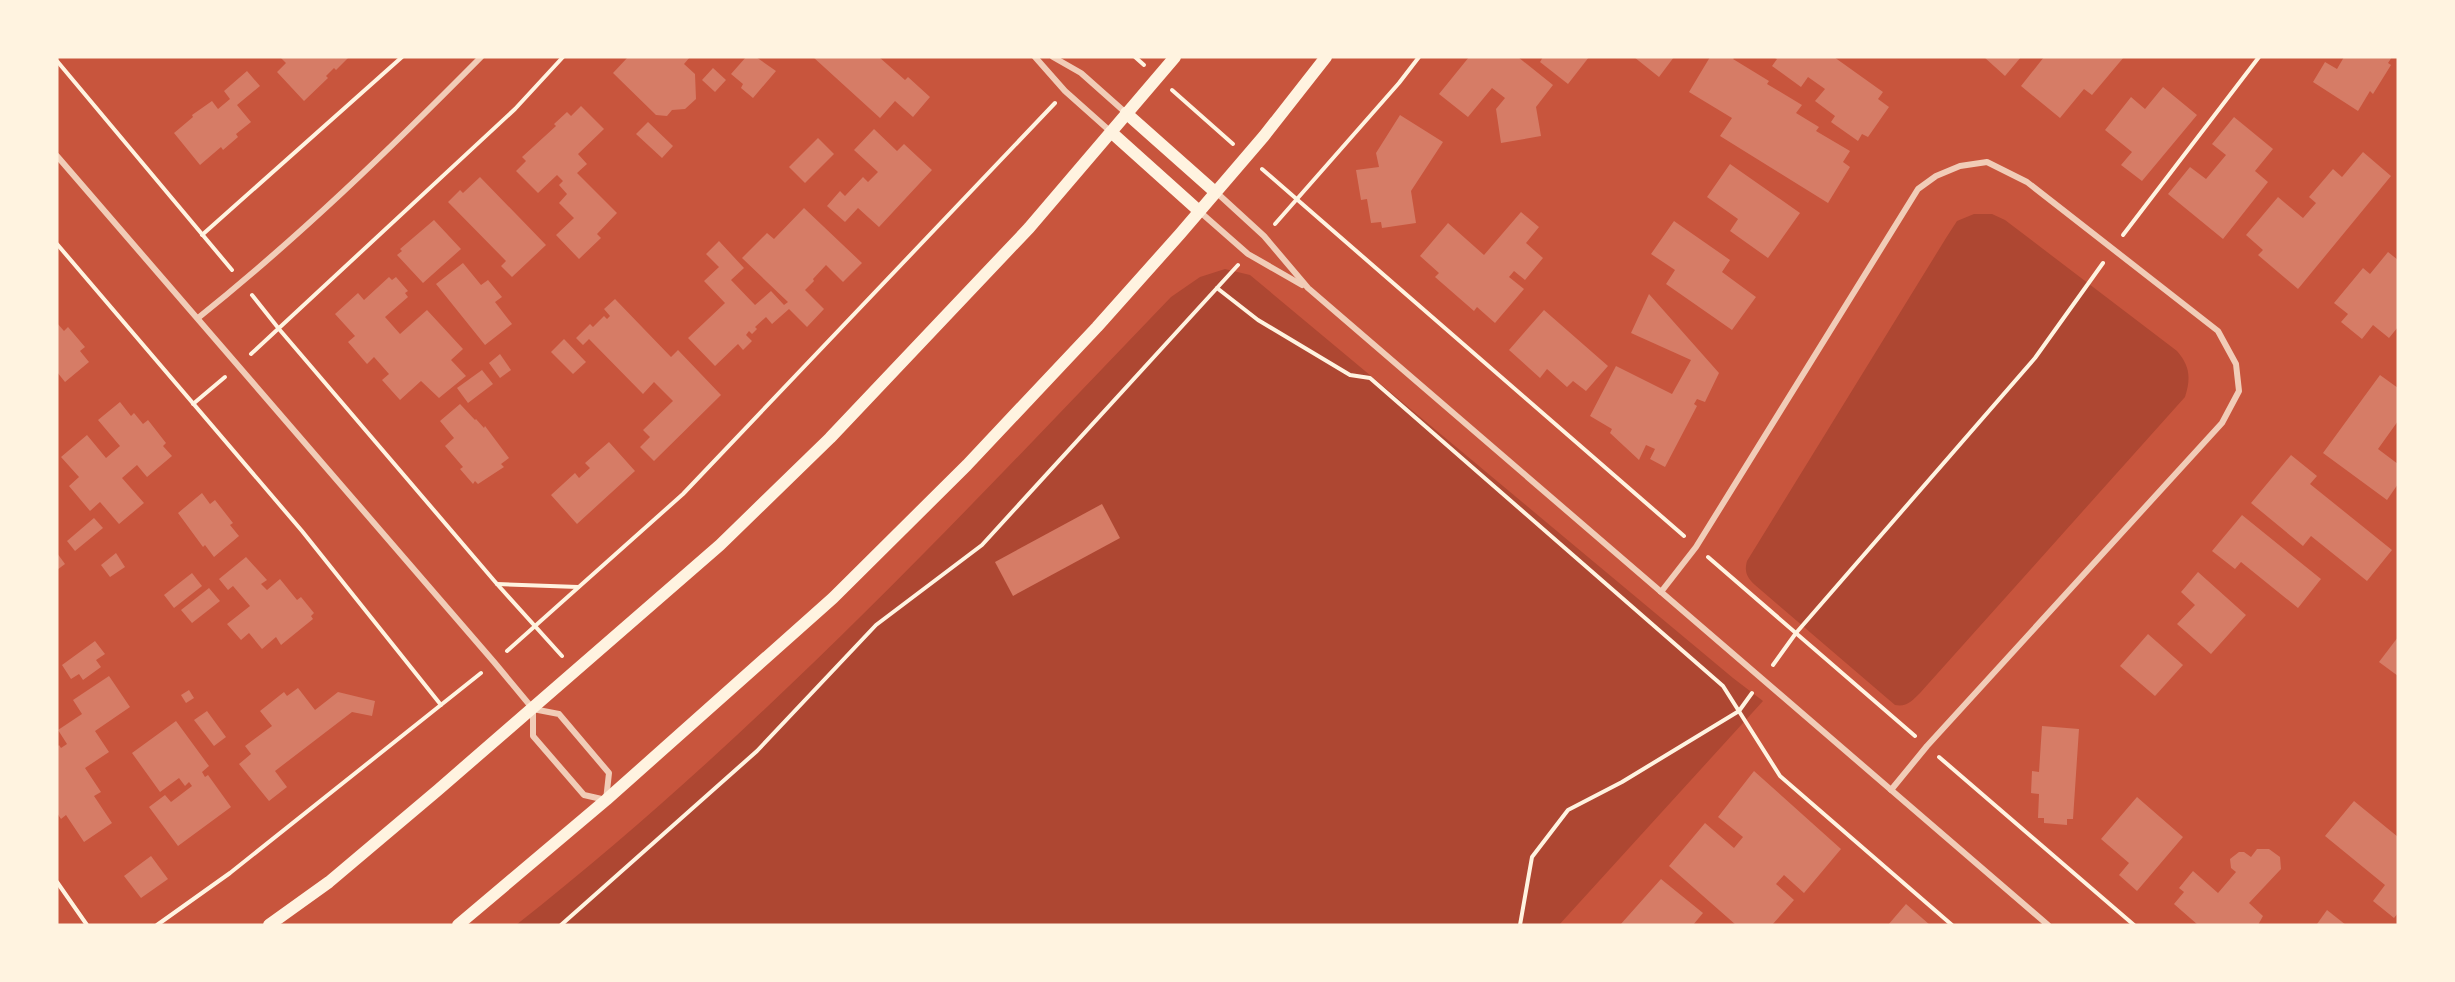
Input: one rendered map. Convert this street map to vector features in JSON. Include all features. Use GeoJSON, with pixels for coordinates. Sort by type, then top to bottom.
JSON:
{"type":"FeatureCollection","features":[{"type":"Feature","properties":{"kind":"main road"},"geometry":{"type":"LineString","coordinates":[[269,925],[329,882],[576,672],[720,545],[830,438],[1029,228],[1175,57]]}},
{"type":"Feature","properties":{"kind":"main road"},"geometry":{"type":"LineString","coordinates":[[458,925],[606,800],[833,598],[942,490],[1097,327],[1246,156],[1326,57]]}},
{"type":"Feature","properties":{"kind":"main road"},"geometry":{"type":"LineString","coordinates":[[1126,113],[1215,192]]}},
{"type":"Feature","properties":{"kind":"main road"},"geometry":{"type":"LineString","coordinates":[[1111,132],[1199,211]]}},
{"type":"Feature","properties":{"kind":"street"},"geometry":{"type":"LineString","coordinates":[[198,318],[242,283],[307,225],[481,57]]}},
{"type":"Feature","properties":{"kind":"street"},"geometry":{"type":"LineString","coordinates":[[1035,57],[1065,91],[1111,132]]}},
{"type":"Feature","properties":{"kind":"street"},"geometry":{"type":"LineString","coordinates":[[1053,57],[1081,73],[1126,113]]}},
{"type":"Feature","properties":{"kind":"street"},"geometry":{"type":"LineString","coordinates":[[57,156],[494,662],[532,709],[533,736],[584,795],[606,800],[609,773],[559,714],[532,709]]}},
{"type":"Feature","properties":{"kind":"street"},"geometry":{"type":"LineString","coordinates":[[1661,592],[1696,547],[1918,189],[1936,176],[1960,166],[1987,162],[2027,182],[2218,331],[2236,364],[2239,391],[2222,423],[1927,746],[1891,790]]}},
{"type":"Feature","properties":{"kind":"street"},"geometry":{"type":"LineString","coordinates":[[1215,192],[1264,236],[1308,288],[2048,925]]}},
{"type":"Feature","properties":{"kind":"street"},"geometry":{"type":"LineString","coordinates":[[1199,211],[1248,254],[1308,288]]}},
{"type":"Feature","properties":{"kind":"path"},"geometry":{"type":"LineString","coordinates":[[202,234],[402,57]]}},
{"type":"Feature","properties":{"kind":"path"},"geometry":{"type":"LineString","coordinates":[[193,404],[279,329],[515,109],[563,57]]}},
{"type":"Feature","properties":{"kind":"path"},"geometry":{"type":"LineString","coordinates":[[1135,57],[1296,200],[2134,925]]}},
{"type":"Feature","properties":{"kind":"path"},"geometry":{"type":"LineString","coordinates":[[1296,200],[1419,57]]}},
{"type":"Feature","properties":{"kind":"path"},"geometry":{"type":"LineString","coordinates":[[1520,925],[1532,857],[1568,810],[1622,782],[1738,711],[1796,633],[2035,358],[2113,249],[2259,57]]}},
{"type":"Feature","properties":{"kind":"path"},"geometry":{"type":"LineString","coordinates":[[57,62],[279,329],[497,584],[576,672]]}},
{"type":"Feature","properties":{"kind":"path"},"geometry":{"type":"LineString","coordinates":[[157,925],[230,873],[494,662],[683,494],[1031,129]]}},
{"type":"Feature","properties":{"kind":"path"},"geometry":{"type":"LineString","coordinates":[[57,244],[302,531],[441,705]]}},
{"type":"Feature","properties":{"kind":"path"},"geometry":{"type":"LineString","coordinates":[[561,925],[757,751],[876,626],[982,545],[1218,288],[1258,320],[1350,375],[1370,378],[1723,686],[1780,776],[1952,925]]}},
{"type":"Feature","properties":{"kind":"path"},"geometry":{"type":"LineString","coordinates":[[497,584],[579,586]]}},
{"type":"Feature","properties":{"kind":"path"},"geometry":{"type":"LineString","coordinates":[[57,882],[87,925]]}},
{"type":"Feature","properties":{"kind":"shaded area"},"geometry":{"type":"Polygon","coordinates":[[[1974,214],[1992,214],[2005,220],[2177,351],[2187,367],[2188,384],[2185,397],[1920,693],[1906,704],[1895,705],[1755,585],[1747,574],[1746,565],[1957,221],[1974,214]]]}},
{"type":"Feature","properties":{"kind":"shaded area"},"geometry":{"type":"Polygon","coordinates":[[[1225,269],[1250,275],[1763,701],[1559,925],[516,925],[604,853],[773,702],[935,542],[1171,297],[1200,277],[1225,269]]]}},
{"type":"Feature","properties":{"kind":"building"},"geometry":{"type":"Polygon","coordinates":[[[280,57],[349,57],[336,70],[334,68],[326,76],[328,78],[304,101],[277,72],[286,63],[280,57]]]}},
{"type":"Feature","properties":{"kind":"building"},"geometry":{"type":"Polygon","coordinates":[[[628,57],[690,57],[684,64],[695,74],[696,99],[685,109],[672,110],[667,116],[656,115],[613,73],[628,57]]]}},
{"type":"Feature","properties":{"kind":"building"},"geometry":{"type":"Polygon","coordinates":[[[746,57],[756,57],[776,71],[753,98],[741,88],[743,84],[731,74],[746,57]]]}},
{"type":"Feature","properties":{"kind":"building"},"geometry":{"type":"Polygon","coordinates":[[[813,57],[879,57],[905,80],[908,77],[930,97],[913,117],[895,101],[880,118],[813,57]]]}},
{"type":"Feature","properties":{"kind":"building"},"geometry":{"type":"Polygon","coordinates":[[[1469,57],[1518,57],[1553,85],[1536,107],[1541,136],[1501,143],[1496,109],[1505,98],[1492,88],[1468,117],[1439,94],[1469,57]]]}},
{"type":"Feature","properties":{"kind":"building"},"geometry":{"type":"Polygon","coordinates":[[[1543,57],[1589,57],[1568,84],[1540,62],[1543,57]]]}},
{"type":"Feature","properties":{"kind":"building"},"geometry":{"type":"Polygon","coordinates":[[[1634,57],[1674,57],[1659,77],[1634,57]]]}},
{"type":"Feature","properties":{"kind":"building"},"geometry":{"type":"Polygon","coordinates":[[[1710,57],[1735,57],[1733,59],[1769,81],[1767,84],[1802,105],[1796,113],[1819,127],[1816,131],[1850,151],[1843,162],[1850,167],[1828,203],[1720,136],[1732,118],[1689,92],[1710,57]]]}},
{"type":"Feature","properties":{"kind":"building"},"geometry":{"type":"Polygon","coordinates":[[[1773,57],[1834,57],[1883,92],[1878,99],[1889,107],[1868,137],[1862,134],[1858,141],[1831,122],[1835,116],[1815,101],[1825,89],[1808,77],[1801,87],[1772,66],[1777,59],[1773,57]]]}},
{"type":"Feature","properties":{"kind":"building"},"geometry":{"type":"Polygon","coordinates":[[[1984,57],[2021,57],[2005,76],[1984,57]]]}},
{"type":"Feature","properties":{"kind":"building"},"geometry":{"type":"Polygon","coordinates":[[[2044,57],[2124,57],[2092,95],[2084,89],[2060,118],[2021,86],[2044,57]]]}},
{"type":"Feature","properties":{"kind":"building"},"geometry":{"type":"Polygon","coordinates":[[[2344,57],[2392,57],[2388,63],[2391,65],[2373,94],[2370,91],[2358,111],[2313,82],[2325,62],[2337,69],[2344,57]]]}},
{"type":"Feature","properties":{"kind":"building"},"geometry":{"type":"Polygon","coordinates":[[[713,68],[726,80],[715,92],[702,80],[713,68]]]}},
{"type":"Feature","properties":{"kind":"building"},"geometry":{"type":"Polygon","coordinates":[[[247,71],[260,86],[237,105],[251,122],[236,134],[238,137],[223,150],[221,147],[200,165],[174,133],[193,117],[192,115],[212,101],[218,109],[230,99],[224,91],[247,71]]]}},
{"type":"Feature","properties":{"kind":"building"},"geometry":{"type":"Polygon","coordinates":[[[2163,87],[2197,115],[2142,181],[2121,165],[2132,152],[2105,130],[2131,97],[2145,109],[2163,87]]]}},
{"type":"Feature","properties":{"kind":"building"},"geometry":{"type":"Polygon","coordinates":[[[581,106],[604,129],[578,154],[587,164],[577,173],[617,213],[597,234],[601,238],[579,259],[556,235],[574,218],[559,203],[567,194],[559,185],[563,181],[557,175],[538,193],[516,171],[526,161],[522,157],[556,126],[554,124],[567,112],[571,116],[581,106]]]}},
{"type":"Feature","properties":{"kind":"building"},"geometry":{"type":"Polygon","coordinates":[[[1400,115],[1443,142],[1411,191],[1416,223],[1382,228],[1381,222],[1371,223],[1367,199],[1361,200],[1356,170],[1379,167],[1376,153],[1400,115]]]}},
{"type":"Feature","properties":{"kind":"building"},"geometry":{"type":"Polygon","coordinates":[[[2234,117],[2273,149],[2255,171],[2268,182],[2223,239],[2168,194],[2190,167],[2206,179],[2226,155],[2212,144],[2234,117]]]}},
{"type":"Feature","properties":{"kind":"building"},"geometry":{"type":"Polygon","coordinates":[[[648,122],[673,146],[662,158],[636,134],[648,122]]]}},
{"type":"Feature","properties":{"kind":"building"},"geometry":{"type":"Polygon","coordinates":[[[874,129],[897,151],[904,144],[932,170],[879,227],[858,208],[845,222],[827,206],[840,191],[845,196],[863,177],[868,182],[878,172],[854,150],[874,129]]]}},
{"type":"Feature","properties":{"kind":"building"},"geometry":{"type":"Polygon","coordinates":[[[818,138],[834,154],[805,183],[789,167],[818,138]]]}},
{"type":"Feature","properties":{"kind":"building"},"geometry":{"type":"Polygon","coordinates":[[[2363,152],[2391,176],[2298,289],[2258,255],[2263,250],[2246,235],[2278,197],[2303,218],[2316,203],[2309,197],[2333,169],[2342,177],[2363,152]]]}},
{"type":"Feature","properties":{"kind":"building"},"geometry":{"type":"Polygon","coordinates":[[[1730,164],[1800,213],[1768,258],[1730,231],[1738,219],[1707,197],[1730,164]]]}},
{"type":"Feature","properties":{"kind":"building"},"geometry":{"type":"Polygon","coordinates":[[[480,177],[546,245],[512,277],[501,266],[506,261],[448,202],[460,190],[463,193],[480,177]]]}},
{"type":"Feature","properties":{"kind":"building"},"geometry":{"type":"Polygon","coordinates":[[[804,208],[862,263],[843,282],[826,265],[813,279],[814,281],[805,290],[824,309],[807,327],[789,309],[772,324],[766,317],[755,327],[757,329],[752,334],[749,331],[746,335],[752,341],[743,350],[738,344],[715,366],[688,338],[725,303],[704,281],[719,267],[706,254],[719,241],[744,268],[731,280],[755,305],[771,291],[784,305],[788,302],[742,258],[767,233],[774,239],[804,208]]]}},
{"type":"Feature","properties":{"kind":"building"},"geometry":{"type":"Polygon","coordinates":[[[1521,212],[1539,227],[1526,243],[1543,258],[1525,280],[1514,271],[1509,277],[1524,289],[1495,323],[1477,307],[1474,311],[1435,277],[1439,273],[1420,256],[1448,223],[1484,255],[1521,212]]]}},
{"type":"Feature","properties":{"kind":"building"},"geometry":{"type":"Polygon","coordinates":[[[434,220],[461,249],[423,283],[397,255],[402,251],[400,249],[434,220]]]}},
{"type":"Feature","properties":{"kind":"building"},"geometry":{"type":"Polygon","coordinates":[[[1674,221],[1730,260],[1722,272],[1756,297],[1732,330],[1666,284],[1675,270],[1651,254],[1674,221]]]}},
{"type":"Feature","properties":{"kind":"building"},"geometry":{"type":"Polygon","coordinates":[[[2388,252],[2398,260],[2398,327],[2389,338],[2373,325],[2362,339],[2341,322],[2348,314],[2334,303],[2363,268],[2370,274],[2388,252]]]}},
{"type":"Feature","properties":{"kind":"building"},"geometry":{"type":"Polygon","coordinates":[[[463,263],[481,285],[488,280],[502,297],[495,302],[512,324],[485,345],[436,284],[463,263]]]}},
{"type":"Feature","properties":{"kind":"building"},"geometry":{"type":"Polygon","coordinates":[[[389,277],[392,280],[396,277],[408,291],[405,293],[408,297],[385,317],[400,334],[427,310],[463,349],[451,360],[466,376],[439,398],[421,381],[400,400],[382,380],[389,374],[374,357],[367,364],[348,342],[355,336],[335,314],[358,293],[364,300],[389,277]]]}},
{"type":"Feature","properties":{"kind":"building"},"geometry":{"type":"Polygon","coordinates":[[[1649,294],[1719,373],[1705,402],[1697,399],[1694,404],[1697,406],[1665,467],[1650,459],[1655,449],[1646,445],[1639,460],[1610,433],[1612,429],[1590,416],[1616,366],[1672,394],[1691,360],[1631,333],[1649,294]]]}},
{"type":"Feature","properties":{"kind":"building"},"geometry":{"type":"Polygon","coordinates":[[[615,299],[671,357],[678,350],[721,395],[654,461],[640,447],[650,437],[643,430],[673,401],[654,382],[643,394],[589,339],[583,345],[576,338],[590,324],[593,327],[604,316],[607,319],[610,316],[604,309],[615,299]]]}},
{"type":"Feature","properties":{"kind":"building"},"geometry":{"type":"Polygon","coordinates":[[[1544,310],[1608,366],[1586,391],[1573,381],[1567,387],[1547,369],[1540,378],[1509,350],[1544,310]]]}},
{"type":"Feature","properties":{"kind":"building"},"geometry":{"type":"Polygon","coordinates":[[[57,323],[64,331],[68,327],[85,347],[80,351],[89,362],[65,382],[57,372],[57,323]]]}},
{"type":"Feature","properties":{"kind":"building"},"geometry":{"type":"Polygon","coordinates":[[[564,339],[586,362],[573,374],[551,352],[564,339]]]}},
{"type":"Feature","properties":{"kind":"building"},"geometry":{"type":"Polygon","coordinates":[[[500,354],[511,370],[500,378],[489,363],[500,354]]]}},
{"type":"Feature","properties":{"kind":"building"},"geometry":{"type":"Polygon","coordinates":[[[482,370],[493,384],[468,403],[457,388],[482,370]]]}},
{"type":"Feature","properties":{"kind":"building"},"geometry":{"type":"Polygon","coordinates":[[[2380,375],[2398,388],[2398,421],[2378,449],[2398,464],[2398,484],[2387,500],[2323,453],[2380,375]]]}},
{"type":"Feature","properties":{"kind":"building"},"geometry":{"type":"Polygon","coordinates":[[[120,402],[131,416],[134,413],[143,424],[148,420],[166,443],[163,446],[172,456],[147,477],[137,465],[122,478],[144,503],[119,524],[100,502],[90,511],[69,486],[79,477],[61,457],[87,435],[106,458],[120,446],[98,420],[120,402]]]}},
{"type":"Feature","properties":{"kind":"building"},"geometry":{"type":"Polygon","coordinates":[[[460,404],[484,428],[485,426],[509,458],[501,464],[504,467],[478,484],[475,481],[473,484],[460,469],[463,467],[445,446],[454,438],[440,421],[460,404]]]}},
{"type":"Feature","properties":{"kind":"building"},"geometry":{"type":"Polygon","coordinates":[[[609,442],[635,471],[577,524],[551,495],[575,473],[579,478],[590,468],[585,463],[609,442]]]}},
{"type":"Feature","properties":{"kind":"building"},"geometry":{"type":"Polygon","coordinates":[[[2291,455],[2317,476],[2310,484],[2392,550],[2367,581],[2311,536],[2303,546],[2251,503],[2291,455]]]}},
{"type":"Feature","properties":{"kind":"building"},"geometry":{"type":"Polygon","coordinates":[[[202,493],[210,504],[215,500],[233,523],[230,525],[239,536],[214,557],[205,545],[203,547],[178,513],[202,493]]]}},
{"type":"Feature","properties":{"kind":"building"},"geometry":{"type":"Polygon","coordinates":[[[1102,504],[1120,538],[1013,596],[995,562],[1102,504]]]}},
{"type":"Feature","properties":{"kind":"building"},"geometry":{"type":"Polygon","coordinates":[[[2242,515],[2321,579],[2298,608],[2241,562],[2235,569],[2212,551],[2242,515]]]}},
{"type":"Feature","properties":{"kind":"building"},"geometry":{"type":"Polygon","coordinates":[[[94,518],[103,528],[75,551],[67,541],[94,518]]]}},
{"type":"Feature","properties":{"kind":"building"},"geometry":{"type":"Polygon","coordinates":[[[57,553],[65,564],[57,570],[57,553]]]}},
{"type":"Feature","properties":{"kind":"building"},"geometry":{"type":"Polygon","coordinates":[[[116,553],[125,567],[110,577],[101,565],[116,553]]]}},
{"type":"Feature","properties":{"kind":"building"},"geometry":{"type":"Polygon","coordinates":[[[246,557],[267,580],[261,584],[267,590],[280,579],[297,600],[301,597],[314,613],[311,616],[313,619],[281,645],[276,637],[262,649],[249,633],[241,640],[227,624],[250,606],[233,586],[228,590],[219,579],[246,557]]]}},
{"type":"Feature","properties":{"kind":"building"},"geometry":{"type":"Polygon","coordinates":[[[2198,572],[2246,615],[2211,654],[2177,624],[2195,605],[2181,592],[2198,572]]]}},
{"type":"Feature","properties":{"kind":"building"},"geometry":{"type":"Polygon","coordinates":[[[192,573],[202,586],[174,608],[164,595],[192,573]]]}},
{"type":"Feature","properties":{"kind":"building"},"geometry":{"type":"Polygon","coordinates":[[[209,588],[220,601],[192,623],[181,610],[209,588]]]}},
{"type":"Feature","properties":{"kind":"building"},"geometry":{"type":"Polygon","coordinates":[[[2148,634],[2183,665],[2155,696],[2120,666],[2148,634]]]}},
{"type":"Feature","properties":{"kind":"building"},"geometry":{"type":"Polygon","coordinates":[[[2398,637],[2398,676],[2379,662],[2398,637]]]}},
{"type":"Feature","properties":{"kind":"building"},"geometry":{"type":"Polygon","coordinates":[[[95,641],[105,654],[96,660],[101,667],[83,680],[79,674],[71,679],[62,665],[95,641]]]}},
{"type":"Feature","properties":{"kind":"building"},"geometry":{"type":"Polygon","coordinates":[[[109,676],[130,707],[95,731],[109,752],[85,768],[101,792],[94,796],[112,823],[84,842],[66,815],[61,819],[57,813],[57,747],[59,745],[61,748],[67,744],[58,730],[82,714],[73,700],[109,676]]]}},
{"type":"Feature","properties":{"kind":"building"},"geometry":{"type":"Polygon","coordinates":[[[298,688],[315,710],[338,692],[375,701],[372,716],[352,712],[275,771],[287,787],[269,801],[239,764],[251,754],[245,746],[272,726],[260,711],[284,692],[287,696],[298,688]]]}},
{"type":"Feature","properties":{"kind":"building"},"geometry":{"type":"Polygon","coordinates":[[[189,690],[194,698],[186,703],[181,695],[189,690]]]}},
{"type":"Feature","properties":{"kind":"building"},"geometry":{"type":"Polygon","coordinates":[[[207,711],[226,737],[214,746],[194,720],[207,711]]]}},
{"type":"Feature","properties":{"kind":"building"},"geometry":{"type":"Polygon","coordinates":[[[176,721],[209,766],[202,772],[205,777],[208,775],[231,807],[178,846],[149,807],[165,795],[171,802],[192,786],[189,782],[185,786],[179,778],[160,792],[132,753],[176,721]]]}},
{"type":"Feature","properties":{"kind":"building"},"geometry":{"type":"Polygon","coordinates":[[[2042,726],[2079,729],[2073,819],[2067,819],[2067,825],[2044,823],[2044,818],[2038,818],[2039,794],[2031,793],[2032,771],[2039,772],[2042,726]]]}},
{"type":"Feature","properties":{"kind":"building"},"geometry":{"type":"Polygon","coordinates":[[[1754,771],[1841,849],[1804,893],[1784,875],[1776,884],[1794,900],[1772,925],[1736,925],[1669,866],[1705,823],[1734,848],[1743,837],[1718,817],[1754,771]]]}},
{"type":"Feature","properties":{"kind":"building"},"geometry":{"type":"Polygon","coordinates":[[[2137,797],[2183,837],[2137,891],[2119,875],[2129,863],[2101,839],[2137,797]]]}},
{"type":"Feature","properties":{"kind":"building"},"geometry":{"type":"Polygon","coordinates":[[[2354,801],[2398,837],[2398,913],[2394,918],[2373,901],[2385,885],[2325,836],[2354,801]]]}},
{"type":"Feature","properties":{"kind":"building"},"geometry":{"type":"Polygon","coordinates":[[[2257,849],[2269,849],[2280,857],[2281,869],[2249,903],[2263,916],[2258,925],[2198,925],[2174,904],[2184,892],[2179,888],[2193,871],[2218,893],[2236,872],[2231,868],[2230,859],[2239,852],[2244,852],[2251,857],[2257,849]]]}},
{"type":"Feature","properties":{"kind":"building"},"geometry":{"type":"Polygon","coordinates":[[[151,856],[168,879],[141,898],[124,876],[151,856]]]}},
{"type":"Feature","properties":{"kind":"building"},"geometry":{"type":"Polygon","coordinates":[[[1661,879],[1703,913],[1693,925],[1620,925],[1661,879]]]}},
{"type":"Feature","properties":{"kind":"building"},"geometry":{"type":"Polygon","coordinates":[[[1906,904],[1930,925],[1888,925],[1906,904]]]}},
{"type":"Feature","properties":{"kind":"building"},"geometry":{"type":"Polygon","coordinates":[[[2327,910],[2346,925],[2317,924],[2327,910]]]}}]}
